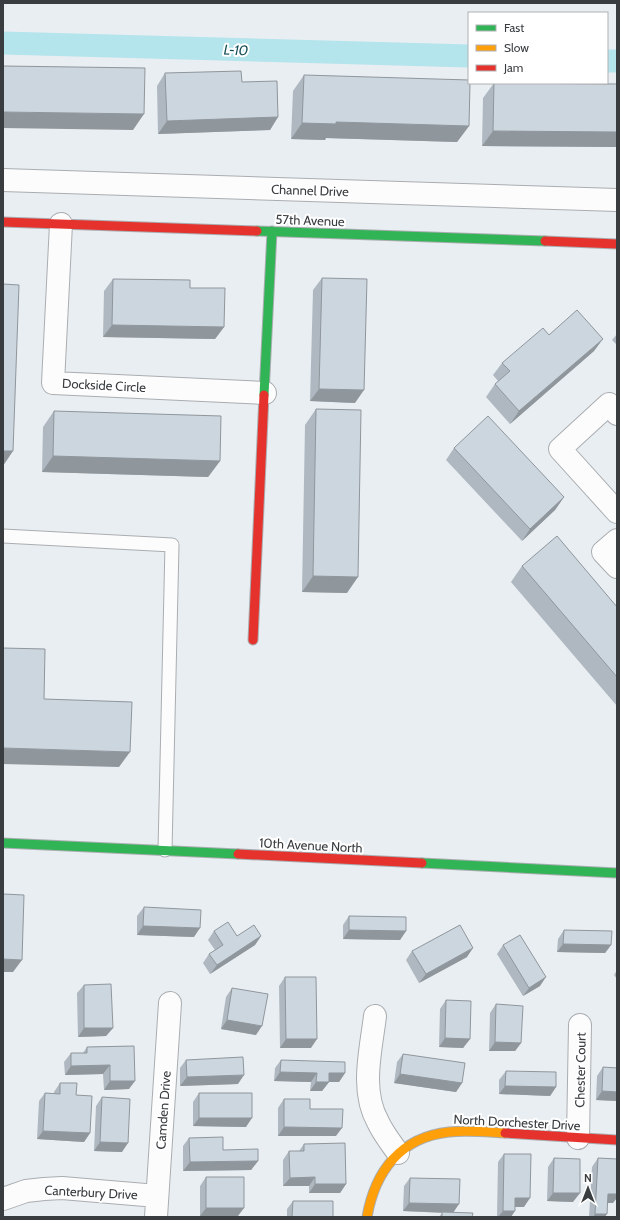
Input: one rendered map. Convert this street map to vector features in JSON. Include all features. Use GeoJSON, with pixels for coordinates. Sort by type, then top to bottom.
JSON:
{"type":"FeatureCollection","features":[{"type":"Feature","properties":{"kind":"street","name":"Channel Drive"},"geometry":{"type":"LineString","coordinates":[[3,180],[617,200]]}},
{"type":"Feature","properties":{"kind":"street","name":"57th Avenue"},"geometry":{"type":"LineString","coordinates":[[3,222],[617,244]]}},
{"type":"Feature","properties":{"kind":"street","name":"Dockside Circle"},"geometry":{"type":"LineString","coordinates":[[60,224],[53,383],[265,393]]}},
{"type":"Feature","properties":{"kind":"street"},"geometry":{"type":"LineString","coordinates":[[253,640],[272,231]]}},
{"type":"Feature","properties":{"kind":"street"},"geometry":{"type":"LineString","coordinates":[[617,414],[609,404],[560,448],[617,512]]}},
{"type":"Feature","properties":{"kind":"street"},"geometry":{"type":"LineString","coordinates":[[617,540],[603,552],[617,567]]}},
{"type":"Feature","properties":{"kind":"street","name":"10th Avenue North"},"geometry":{"type":"LineString","coordinates":[[3,843],[617,873]]}},
{"type":"Feature","properties":{"kind":"street","name":"Camden Drive"},"geometry":{"type":"LineString","coordinates":[[156,1206],[170,1003]]}},
{"type":"Feature","properties":{"kind":"street"},"geometry":{"type":"LineString","coordinates":[[375,1016],[368,1074],[368,1090],[371,1106],[377,1121],[398,1153]]}},
{"type":"Feature","properties":{"kind":"street","name":"Chester Court"},"geometry":{"type":"LineString","coordinates":[[578,1138],[580,1025]]}},
{"type":"Feature","properties":{"kind":"street","name":"North Dorchester Drive"},"geometry":{"type":"LineString","coordinates":[[367,1217],[371,1196],[377,1181],[386,1167],[398,1153],[416,1141],[431,1135],[463,1131],[617,1140]]}},
{"type":"Feature","properties":{"kind":"street","name":"Canterbury Drive"},"geometry":{"type":"LineString","coordinates":[[3,1199],[26,1192],[62,1188],[156,1206]]}},
{"type":"Feature","properties":{"kind":"lane"},"geometry":{"type":"LineString","coordinates":[[3,536],[172,545],[165,850]]}},
{"type":"Feature","properties":{"kind":"building"},"geometry":{"type":"Polygon","coordinates":[[[3,66],[145,68],[144,114],[3,112],[3,66]]]}},
{"type":"Feature","properties":{"kind":"building"},"geometry":{"type":"Polygon","coordinates":[[[241,71],[242,82],[277,81],[278,117],[167,121],[165,73],[241,71]]]}},
{"type":"Feature","properties":{"kind":"building"},"geometry":{"type":"Polygon","coordinates":[[[304,75],[468,80],[468,84],[470,84],[469,126],[336,122],[336,124],[302,123],[304,75]]]}},
{"type":"Feature","properties":{"kind":"building"},"geometry":{"type":"Polygon","coordinates":[[[494,84],[617,84],[617,132],[493,131],[494,84]]]}},
{"type":"Feature","properties":{"kind":"building"},"geometry":{"type":"Polygon","coordinates":[[[322,278],[367,279],[364,390],[319,389],[322,278]]]}},
{"type":"Feature","properties":{"kind":"building"},"geometry":{"type":"Polygon","coordinates":[[[113,279],[190,280],[190,288],[225,288],[224,327],[112,325],[113,279]]]}},
{"type":"Feature","properties":{"kind":"building"},"geometry":{"type":"Polygon","coordinates":[[[3,284],[19,285],[13,451],[3,451],[3,284]]]}},
{"type":"Feature","properties":{"kind":"building"},"geometry":{"type":"Polygon","coordinates":[[[577,310],[603,339],[519,411],[495,384],[510,371],[502,363],[543,328],[549,335],[577,310]]]}},
{"type":"Feature","properties":{"kind":"building"},"geometry":{"type":"Polygon","coordinates":[[[316,409],[361,410],[358,577],[313,576],[316,409]]]}},
{"type":"Feature","properties":{"kind":"building"},"geometry":{"type":"Polygon","coordinates":[[[54,411],[221,416],[220,461],[53,456],[54,411]]]}},
{"type":"Feature","properties":{"kind":"building"},"geometry":{"type":"Polygon","coordinates":[[[488,416],[564,497],[530,529],[454,448],[488,416]]]}},
{"type":"Feature","properties":{"kind":"building"},"geometry":{"type":"Polygon","coordinates":[[[557,536],[617,607],[617,677],[522,566],[557,536]]]}},
{"type":"Feature","properties":{"kind":"building"},"geometry":{"type":"Polygon","coordinates":[[[3,648],[45,649],[44,699],[132,702],[130,752],[3,748],[3,648]]]}},
{"type":"Feature","properties":{"kind":"building"},"geometry":{"type":"Polygon","coordinates":[[[3,894],[24,895],[22,960],[3,959],[3,894]]]}},
{"type":"Feature","properties":{"kind":"building"},"geometry":{"type":"Polygon","coordinates":[[[144,907],[201,910],[200,928],[143,926],[144,907]]]}},
{"type":"Feature","properties":{"kind":"building"},"geometry":{"type":"Polygon","coordinates":[[[349,916],[406,917],[406,931],[349,930],[349,916]]]}},
{"type":"Feature","properties":{"kind":"building"},"geometry":{"type":"Polygon","coordinates":[[[228,922],[237,936],[254,925],[261,936],[217,965],[209,954],[223,945],[214,931],[228,922]]]}},
{"type":"Feature","properties":{"kind":"building"},"geometry":{"type":"Polygon","coordinates":[[[460,925],[473,948],[426,974],[412,951],[460,925]]]}},
{"type":"Feature","properties":{"kind":"building"},"geometry":{"type":"Polygon","coordinates":[[[564,930],[612,931],[611,945],[563,944],[564,930]]]}},
{"type":"Feature","properties":{"kind":"building"},"geometry":{"type":"Polygon","coordinates":[[[520,935],[546,977],[529,988],[503,945],[520,935]]]}},
{"type":"Feature","properties":{"kind":"building"},"geometry":{"type":"Polygon","coordinates":[[[285,977],[316,977],[317,1039],[286,1039],[285,977]]]}},
{"type":"Feature","properties":{"kind":"building"},"geometry":{"type":"Polygon","coordinates":[[[111,984],[113,1028],[84,1028],[84,985],[111,984]]]}},
{"type":"Feature","properties":{"kind":"building"},"geometry":{"type":"Polygon","coordinates":[[[232,988],[268,994],[262,1026],[227,1020],[232,988]]]}},
{"type":"Feature","properties":{"kind":"building"},"geometry":{"type":"Polygon","coordinates":[[[446,1000],[471,1001],[470,1039],[445,1038],[446,1000]]]}},
{"type":"Feature","properties":{"kind":"building"},"geometry":{"type":"Polygon","coordinates":[[[496,1004],[523,1006],[521,1043],[495,1042],[496,1004]]]}},
{"type":"Feature","properties":{"kind":"building"},"geometry":{"type":"Polygon","coordinates":[[[134,1046],[135,1081],[110,1081],[110,1065],[71,1066],[71,1053],[87,1053],[87,1047],[134,1046]]]}},
{"type":"Feature","properties":{"kind":"building"},"geometry":{"type":"Polygon","coordinates":[[[403,1054],[465,1063],[462,1083],[400,1074],[403,1054]]]}},
{"type":"Feature","properties":{"kind":"building"},"geometry":{"type":"Polygon","coordinates":[[[243,1057],[244,1075],[187,1077],[186,1060],[243,1057]]]}},
{"type":"Feature","properties":{"kind":"building"},"geometry":{"type":"Polygon","coordinates":[[[281,1060],[345,1062],[345,1073],[329,1073],[329,1082],[316,1082],[317,1073],[280,1072],[281,1060]]]}},
{"type":"Feature","properties":{"kind":"building"},"geometry":{"type":"Polygon","coordinates":[[[603,1067],[617,1068],[617,1092],[602,1091],[603,1067]]]}},
{"type":"Feature","properties":{"kind":"building"},"geometry":{"type":"Polygon","coordinates":[[[506,1071],[556,1072],[556,1087],[505,1086],[506,1071]]]}},
{"type":"Feature","properties":{"kind":"building"},"geometry":{"type":"Polygon","coordinates":[[[60,1083],[77,1083],[76,1095],[92,1096],[90,1133],[43,1131],[45,1093],[60,1094],[60,1083]]]}},
{"type":"Feature","properties":{"kind":"building"},"geometry":{"type":"Polygon","coordinates":[[[199,1093],[252,1093],[252,1118],[199,1118],[199,1093]]]}},
{"type":"Feature","properties":{"kind":"building"},"geometry":{"type":"Polygon","coordinates":[[[102,1097],[130,1099],[128,1143],[100,1142],[102,1097]]]}},
{"type":"Feature","properties":{"kind":"building"},"geometry":{"type":"Polygon","coordinates":[[[284,1099],[310,1099],[310,1109],[343,1109],[342,1128],[284,1127],[284,1099]]]}},
{"type":"Feature","properties":{"kind":"building"},"geometry":{"type":"Polygon","coordinates":[[[223,1137],[223,1150],[258,1149],[258,1161],[190,1162],[189,1138],[223,1137]]]}},
{"type":"Feature","properties":{"kind":"building"},"geometry":{"type":"Polygon","coordinates":[[[345,1143],[346,1184],[315,1184],[315,1177],[290,1178],[289,1151],[304,1151],[304,1144],[345,1143]]]}},
{"type":"Feature","properties":{"kind":"building"},"geometry":{"type":"Polygon","coordinates":[[[504,1154],[531,1154],[530,1198],[515,1198],[515,1211],[503,1211],[504,1154]]]}},
{"type":"Feature","properties":{"kind":"building"},"geometry":{"type":"Polygon","coordinates":[[[554,1158],[580,1159],[580,1193],[553,1193],[554,1158]]]}},
{"type":"Feature","properties":{"kind":"building"},"geometry":{"type":"Polygon","coordinates":[[[598,1158],[617,1159],[617,1194],[608,1194],[607,1214],[595,1214],[598,1158]]]}},
{"type":"Feature","properties":{"kind":"building"},"geometry":{"type":"Polygon","coordinates":[[[206,1177],[244,1177],[244,1208],[206,1208],[206,1177]]]}},
{"type":"Feature","properties":{"kind":"building"},"geometry":{"type":"Polygon","coordinates":[[[410,1178],[460,1179],[459,1204],[409,1203],[410,1178]]]}},
{"type":"Feature","properties":{"kind":"building"},"geometry":{"type":"Polygon","coordinates":[[[293,1201],[333,1201],[333,1217],[292,1217],[293,1201]]]}},
{"type":"Feature","properties":{"kind":"building"},"geometry":{"type":"Polygon","coordinates":[[[442,1212],[473,1213],[472,1217],[442,1217],[442,1212]]]}},
{"type":"Feature","properties":{"kind":"waterway","name":"L-10"},"geometry":{"type":"LineString","coordinates":[[3,43],[468,56]]}},
{"type":"Feature","properties":{"kind":"waterway","name":"L-10"},"geometry":{"type":"LineString","coordinates":[[608,61],[617,61]]}},
{"type":"Feature","properties":{"kind":"traffic: fast"},"geometry":{"type":"LineString","coordinates":[[257,231],[545,241]]}},
{"type":"Feature","properties":{"kind":"traffic: fast"},"geometry":{"type":"LineString","coordinates":[[264,395],[272,231]]}},
{"type":"Feature","properties":{"kind":"traffic: fast"},"geometry":{"type":"LineString","coordinates":[[3,843],[238,854]]}},
{"type":"Feature","properties":{"kind":"traffic: fast"},"geometry":{"type":"LineString","coordinates":[[422,863],[617,873]]}},
{"type":"Feature","properties":{"kind":"traffic: slow"},"geometry":{"type":"LineString","coordinates":[[367,1217],[376,1185],[384,1171],[393,1159],[404,1149],[417,1141],[432,1135],[449,1132],[470,1131],[505,1133]]}},
{"type":"Feature","properties":{"kind":"traffic: jam"},"geometry":{"type":"LineString","coordinates":[[3,222],[257,231]]}},
{"type":"Feature","properties":{"kind":"traffic: jam"},"geometry":{"type":"LineString","coordinates":[[545,241],[617,244]]}},
{"type":"Feature","properties":{"kind":"traffic: jam"},"geometry":{"type":"LineString","coordinates":[[253,640],[264,395]]}},
{"type":"Feature","properties":{"kind":"traffic: jam"},"geometry":{"type":"LineString","coordinates":[[238,854],[422,863]]}},
{"type":"Feature","properties":{"kind":"traffic: jam"},"geometry":{"type":"LineString","coordinates":[[505,1133],[617,1140]]}}]}
